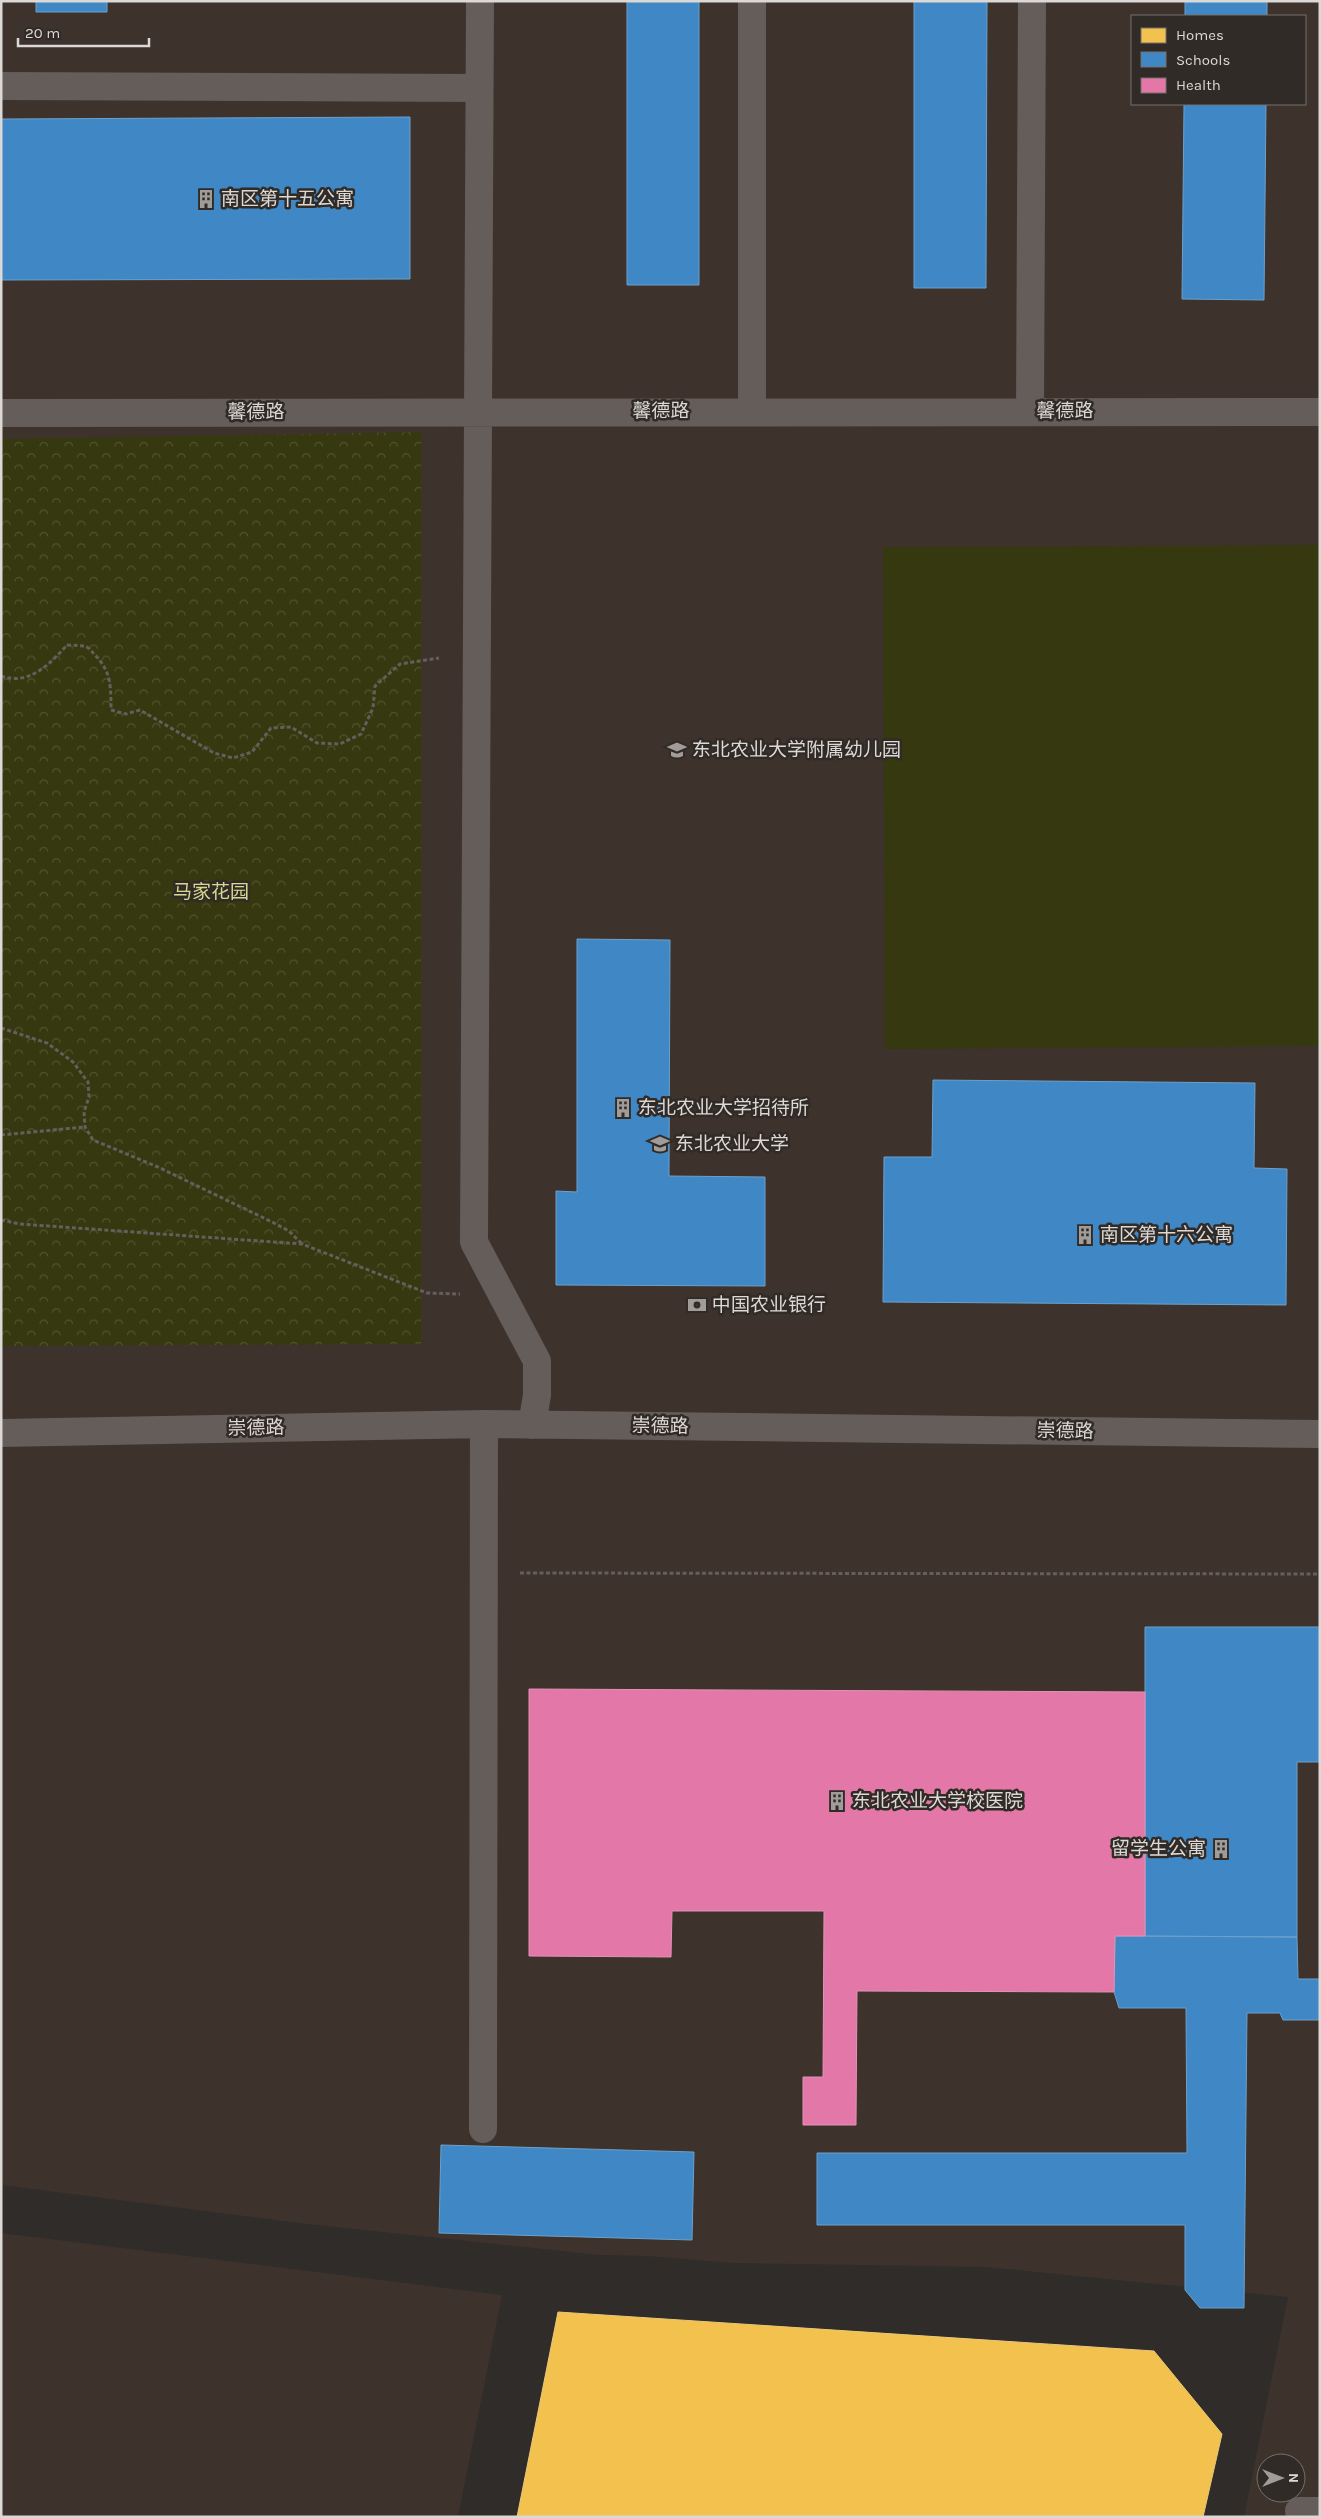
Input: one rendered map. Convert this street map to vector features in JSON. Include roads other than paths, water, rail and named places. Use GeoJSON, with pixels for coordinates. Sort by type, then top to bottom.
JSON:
{"type":"FeatureCollection","features":[{"type":"Feature","properties":{"kind":"street"},"geometry":{"type":"LineString","coordinates":[[480,1],[474,1242],[537,1361],[538,1395],[532,1425]]}},
{"type":"Feature","properties":{"kind":"street"},"geometry":{"type":"LineString","coordinates":[[752,1],[752,411]]}},
{"type":"Feature","properties":{"kind":"street"},"geometry":{"type":"LineString","coordinates":[[1030,411],[1032,1]]}},
{"type":"Feature","properties":{"kind":"street"},"geometry":{"type":"LineString","coordinates":[[1,86],[479,88]]}},
{"type":"Feature","properties":{"kind":"street","name":"馨德路"},"geometry":{"type":"LineString","coordinates":[[1,413],[477,411],[1320,412]]}},
{"type":"Feature","properties":{"kind":"street"},"geometry":{"type":"LineString","coordinates":[[483,2129],[486,1573],[484,1424]]}},
{"type":"Feature","properties":{"kind":"street","name":"崇德路"},"geometry":{"type":"LineString","coordinates":[[1,1433],[484,1424],[1320,1434]]}},
{"type":"Feature","properties":{"kind":"place","name":"南区第十五公寓"},"geometry":{"type":"Point","coordinates":[206,199]}},
{"type":"Feature","properties":{"kind":"place","name":"东北农业大学附属幼儿园"},"geometry":{"type":"Point","coordinates":[677,750]}},
{"type":"Feature","properties":{"kind":"place","name":"东北农业大学招待所"},"geometry":{"type":"Point","coordinates":[623,1108]}},
{"type":"Feature","properties":{"kind":"place","name":"东北农业大学"},"geometry":{"type":"Point","coordinates":[660,1144]}},
{"type":"Feature","properties":{"kind":"place","name":"南区第十六公寓"},"geometry":{"type":"Point","coordinates":[1085,1235]}},
{"type":"Feature","properties":{"kind":"place","name":"中国农业银行"},"geometry":{"type":"Point","coordinates":[697,1305]}},
{"type":"Feature","properties":{"kind":"place","name":"东北农业大学校医院"},"geometry":{"type":"Point","coordinates":[837,1801]}},
{"type":"Feature","properties":{"kind":"place","name":"留学生公寓"},"geometry":{"type":"Point","coordinates":[1221,1849]}},
{"type":"Feature","properties":{"kind":"park label","name":"马家花园"},"geometry":{"type":"Point","coordinates":[211,892]}}]}
